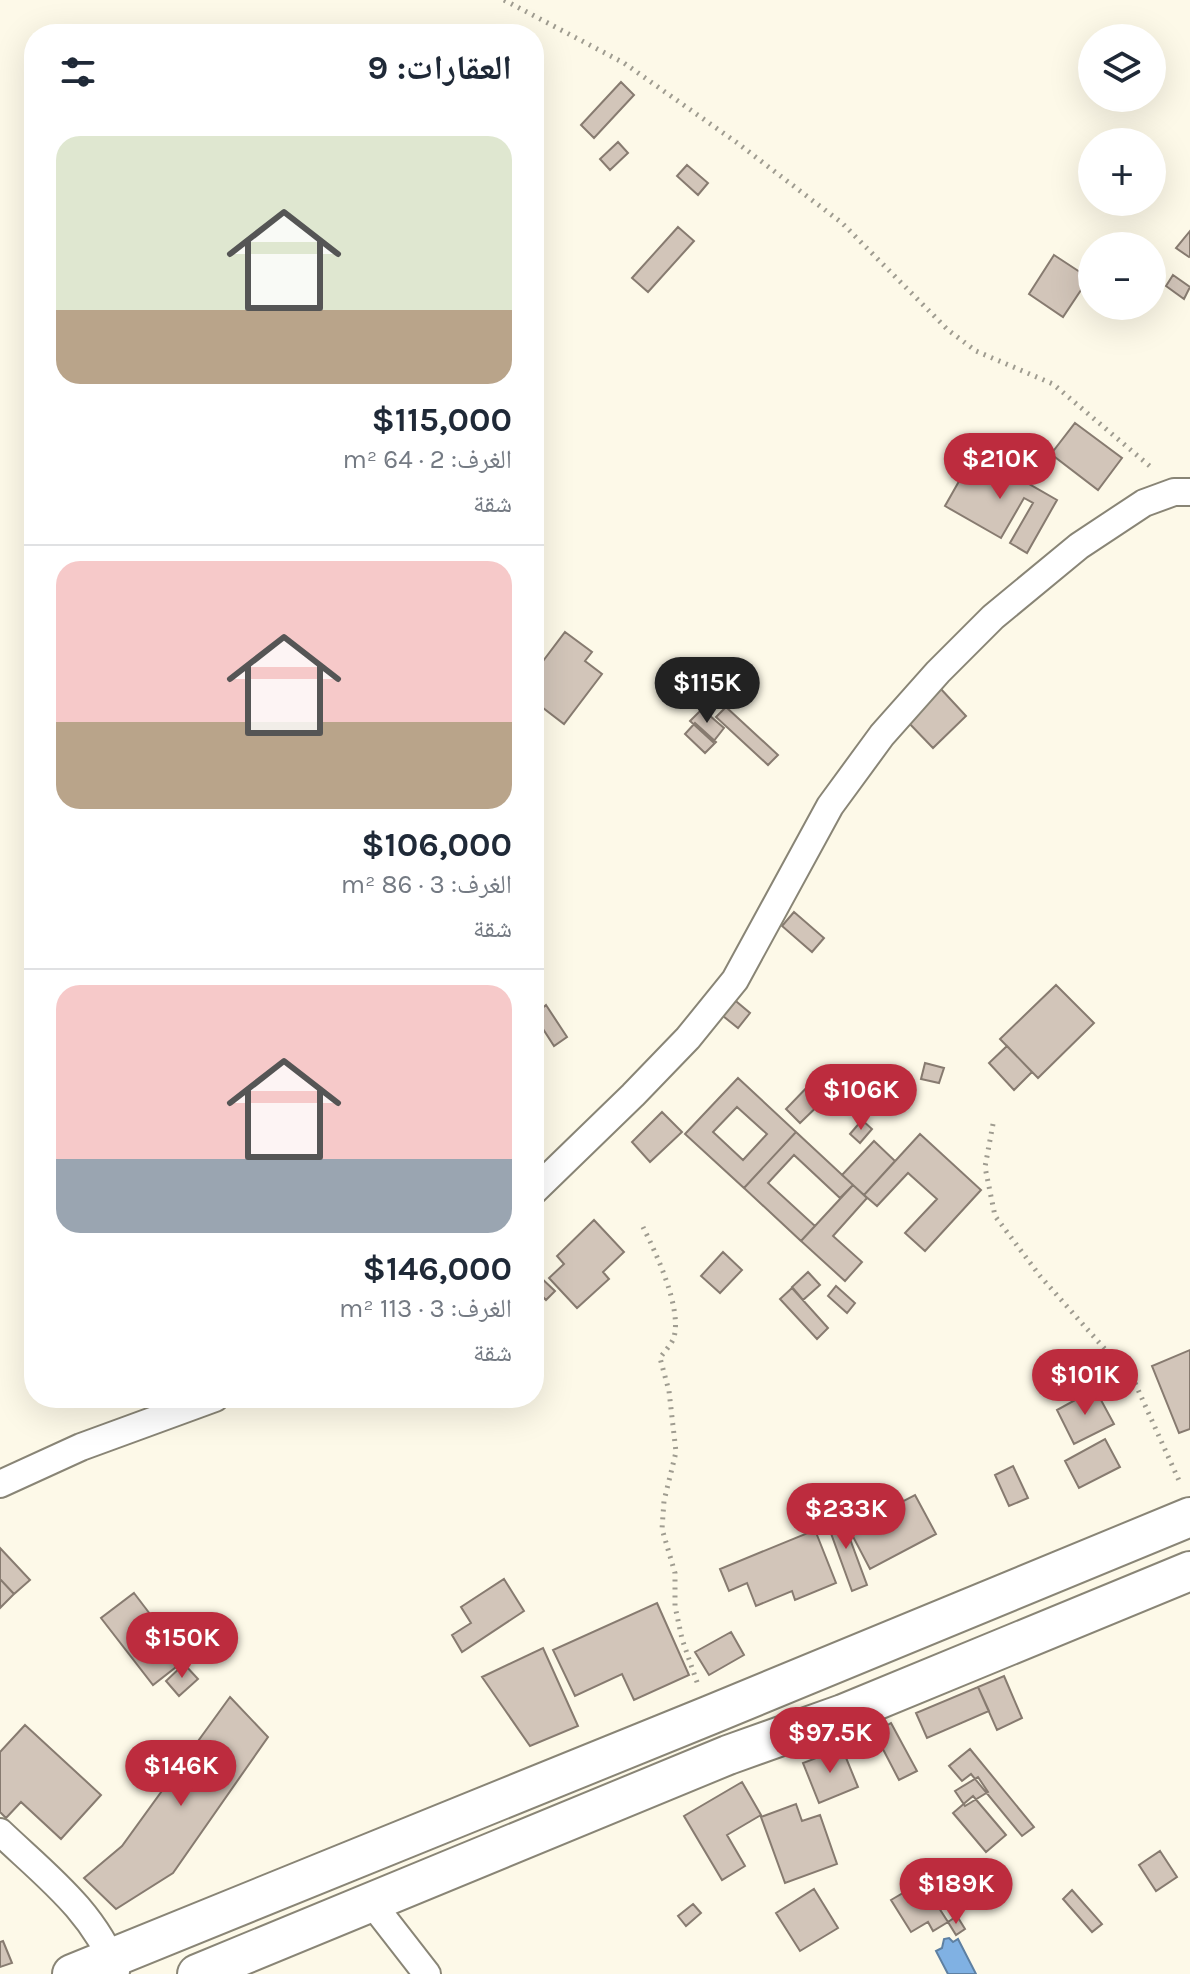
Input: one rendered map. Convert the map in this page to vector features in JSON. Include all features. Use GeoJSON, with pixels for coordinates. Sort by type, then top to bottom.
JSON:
{"type":"FeatureCollection","features":[{"type":"Feature","properties":{"kind":"main road"},"geometry":{"type":"LineString","coordinates":[[72,1974],[114,1966],[710,1715],[1188,1505]]}},
{"type":"Feature","properties":{"kind":"main road"},"geometry":{"type":"LineString","coordinates":[[197,1974],[728,1755],[843,1714],[1190,1571]]}},
{"type":"Feature","properties":{"kind":"main road"},"geometry":{"type":"LineString","coordinates":[[710,1715],[728,1755]]}},
{"type":"Feature","properties":{"kind":"street"},"geometry":{"type":"LineString","coordinates":[[544,1182],[688,1038],[735,980],[830,806],[882,735],[938,672],[993,617],[1079,546],[1144,503],[1182,492]]}},
{"type":"Feature","properties":{"kind":"street"},"geometry":{"type":"LineString","coordinates":[[0,1484],[81,1447],[188,1408]]}},
{"type":"Feature","properties":{"kind":"street"},"geometry":{"type":"LineString","coordinates":[[0,1832],[81,1908],[114,1966]]}},
{"type":"Feature","properties":{"kind":"street"},"geometry":{"type":"LineString","coordinates":[[371,1902],[427,1974]]}},
{"type":"Feature","properties":{"kind":"path"},"geometry":{"type":"LineString","coordinates":[[504,0],[624,63],[736,142],[842,223],[948,330],[976,351],[1053,384],[1182,492]]}},
{"type":"Feature","properties":{"kind":"path"},"geometry":{"type":"LineString","coordinates":[[993,1124],[985,1167],[995,1216],[1040,1276],[1135,1383],[1188,1505]]}},
{"type":"Feature","properties":{"kind":"path"},"geometry":{"type":"LineString","coordinates":[[643,1227],[660,1261],[676,1312],[674,1339],[660,1358],[669,1391],[676,1452],[664,1501],[662,1529],[675,1573],[675,1606],[682,1639],[710,1715]]}},
{"type":"Feature","properties":{"kind":"water"},"geometry":{"type":"Polygon","coordinates":[[[949,1938],[953,1942],[958,1939],[976,1974],[948,1974],[936,1951],[942,1948],[944,1939],[949,1938]]]}},
{"type":"Feature","properties":{"kind":"building"},"geometry":{"type":"Polygon","coordinates":[[[621,82],[634,95],[594,138],[581,125],[621,82]]]}},
{"type":"Feature","properties":{"kind":"building"},"geometry":{"type":"Polygon","coordinates":[[[618,142],[628,153],[610,170],[600,159],[618,142]]]}},
{"type":"Feature","properties":{"kind":"building"},"geometry":{"type":"Polygon","coordinates":[[[687,165],[708,183],[698,195],[677,176],[687,165]]]}},
{"type":"Feature","properties":{"kind":"building"},"geometry":{"type":"Polygon","coordinates":[[[678,227],[694,241],[648,292],[632,278],[678,227]]]}},
{"type":"Feature","properties":{"kind":"building"},"geometry":{"type":"Polygon","coordinates":[[[1190,231],[1190,256],[1189,257],[1176,248],[1190,231]]]}},
{"type":"Feature","properties":{"kind":"building"},"geometry":{"type":"Polygon","coordinates":[[[1054,255],[1078,271],[1078,294],[1063,317],[1029,294],[1054,255]]]}},
{"type":"Feature","properties":{"kind":"building"},"geometry":{"type":"Polygon","coordinates":[[[1173,275],[1190,287],[1184,299],[1166,286],[1173,275]]]}},
{"type":"Feature","properties":{"kind":"building"},"geometry":{"type":"Polygon","coordinates":[[[1075,423],[1122,458],[1098,490],[1051,454],[1075,423]]]}},
{"type":"Feature","properties":{"kind":"building"},"geometry":{"type":"Polygon","coordinates":[[[975,453],[1057,500],[1027,553],[1010,543],[1033,503],[1024,498],[1001,538],[945,506],[975,453]]]}},
{"type":"Feature","properties":{"kind":"building"},"geometry":{"type":"Polygon","coordinates":[[[565,632],[592,652],[585,661],[602,674],[564,724],[544,709],[544,660],[565,632]]]}},
{"type":"Feature","properties":{"kind":"building"},"geometry":{"type":"Polygon","coordinates":[[[940,688],[966,716],[933,748],[906,720],[940,688]]]}},
{"type":"Feature","properties":{"kind":"building"},"geometry":{"type":"Polygon","coordinates":[[[726,707],[778,755],[768,765],[716,717],[726,707]]]}},
{"type":"Feature","properties":{"kind":"building"},"geometry":{"type":"Polygon","coordinates":[[[702,709],[724,728],[713,742],[690,721],[702,709]]]}},
{"type":"Feature","properties":{"kind":"building"},"geometry":{"type":"Polygon","coordinates":[[[695,723],[716,742],[705,753],[685,734],[695,723]]]}},
{"type":"Feature","properties":{"kind":"building"},"geometry":{"type":"Polygon","coordinates":[[[794,912],[824,938],[812,952],[782,926],[794,912]]]}},
{"type":"Feature","properties":{"kind":"building"},"geometry":{"type":"Polygon","coordinates":[[[1056,985],[1094,1023],[1038,1078],[1000,1039],[1056,985]]]}},
{"type":"Feature","properties":{"kind":"building"},"geometry":{"type":"Polygon","coordinates":[[[731,997],[750,1013],[738,1028],[718,1012],[731,997]]]}},
{"type":"Feature","properties":{"kind":"building"},"geometry":{"type":"Polygon","coordinates":[[[546,1005],[567,1037],[554,1046],[544,1030],[546,1005]]]}},
{"type":"Feature","properties":{"kind":"building"},"geometry":{"type":"Polygon","coordinates":[[[1007,1046],[1032,1072],[1014,1090],[989,1063],[1007,1046]]]}},
{"type":"Feature","properties":{"kind":"building"},"geometry":{"type":"Polygon","coordinates":[[[925,1063],[944,1068],[939,1083],[921,1079],[925,1063]]]}},
{"type":"Feature","properties":{"kind":"building"},"geometry":{"type":"Polygon","coordinates":[[[738,1078],[796,1132],[744,1188],[685,1134],[738,1078]],[[737,1107],[713,1132],[743,1160],[767,1134],[737,1107]]]}},
{"type":"Feature","properties":{"kind":"building"},"geometry":{"type":"Polygon","coordinates":[[[814,1080],[829,1095],[800,1123],[786,1109],[814,1080]]]}},
{"type":"Feature","properties":{"kind":"building"},"geometry":{"type":"Polygon","coordinates":[[[662,1112],[682,1132],[650,1162],[632,1142],[662,1112]]]}},
{"type":"Feature","properties":{"kind":"building"},"geometry":{"type":"Polygon","coordinates":[[[862,1120],[872,1129],[860,1143],[850,1134],[862,1120]]]}},
{"type":"Feature","properties":{"kind":"building"},"geometry":{"type":"Polygon","coordinates":[[[796,1132],[853,1185],[840,1198],[794,1155],[768,1183],[815,1226],[801,1241],[744,1188],[796,1132]]]}},
{"type":"Feature","properties":{"kind":"building"},"geometry":{"type":"Polygon","coordinates":[[[920,1134],[981,1190],[925,1251],[905,1233],[937,1199],[908,1173],[877,1206],[864,1195],[920,1134]]]}},
{"type":"Feature","properties":{"kind":"building"},"geometry":{"type":"Polygon","coordinates":[[[874,1141],[895,1161],[864,1195],[842,1175],[874,1141]]]}},
{"type":"Feature","properties":{"kind":"building"},"geometry":{"type":"Polygon","coordinates":[[[853,1185],[867,1198],[833,1236],[862,1262],[845,1281],[801,1241],[853,1185]]]}},
{"type":"Feature","properties":{"kind":"building"},"geometry":{"type":"Polygon","coordinates":[[[594,1220],[624,1252],[603,1272],[609,1279],[577,1308],[549,1278],[564,1264],[557,1256],[594,1220]]]}},
{"type":"Feature","properties":{"kind":"building"},"geometry":{"type":"Polygon","coordinates":[[[723,1252],[742,1270],[720,1293],[701,1276],[723,1252]]]}},
{"type":"Feature","properties":{"kind":"building"},"geometry":{"type":"Polygon","coordinates":[[[808,1272],[820,1285],[803,1300],[792,1287],[808,1272]]]}},
{"type":"Feature","properties":{"kind":"building"},"geometry":{"type":"Polygon","coordinates":[[[544,1281],[555,1291],[546,1300],[544,1298],[544,1281]]]}},
{"type":"Feature","properties":{"kind":"building"},"geometry":{"type":"Polygon","coordinates":[[[836,1286],[855,1303],[847,1313],[828,1296],[836,1286]]]}},
{"type":"Feature","properties":{"kind":"building"},"geometry":{"type":"Polygon","coordinates":[[[792,1288],[828,1328],[817,1339],[780,1299],[792,1288]]]}},
{"type":"Feature","properties":{"kind":"building"},"geometry":{"type":"Polygon","coordinates":[[[1190,1350],[1190,1429],[1179,1433],[1152,1366],[1190,1350]]]}},
{"type":"Feature","properties":{"kind":"building"},"geometry":{"type":"Polygon","coordinates":[[[1095,1389],[1114,1424],[1074,1444],[1057,1410],[1095,1389]]]}},
{"type":"Feature","properties":{"kind":"building"},"geometry":{"type":"Polygon","coordinates":[[[1105,1439],[1120,1467],[1079,1488],[1065,1461],[1105,1439]]]}},
{"type":"Feature","properties":{"kind":"building"},"geometry":{"type":"Polygon","coordinates":[[[1013,1466],[1028,1498],[1009,1506],[995,1475],[1013,1466]]]}},
{"type":"Feature","properties":{"kind":"building"},"geometry":{"type":"Polygon","coordinates":[[[915,1495],[936,1534],[870,1569],[849,1529],[915,1495]]]}},
{"type":"Feature","properties":{"kind":"building"},"geometry":{"type":"Polygon","coordinates":[[[840,1512],[867,1585],[852,1591],[825,1517],[840,1512]]]}},
{"type":"Feature","properties":{"kind":"building"},"geometry":{"type":"Polygon","coordinates":[[[815,1530],[836,1583],[795,1600],[792,1591],[756,1606],[747,1583],[729,1591],[720,1569],[815,1530]]]}},
{"type":"Feature","properties":{"kind":"building"},"geometry":{"type":"Polygon","coordinates":[[[0,1548],[30,1580],[14,1594],[0,1579],[0,1548]]]}},
{"type":"Feature","properties":{"kind":"building"},"geometry":{"type":"Polygon","coordinates":[[[0,1579],[14,1594],[0,1608],[0,1579]]]}},
{"type":"Feature","properties":{"kind":"building"},"geometry":{"type":"Polygon","coordinates":[[[504,1579],[524,1611],[462,1652],[452,1635],[471,1623],[461,1607],[504,1579]]]}},
{"type":"Feature","properties":{"kind":"building"},"geometry":{"type":"Polygon","coordinates":[[[134,1593],[185,1660],[153,1685],[101,1618],[134,1593]]]}},
{"type":"Feature","properties":{"kind":"building"},"geometry":{"type":"Polygon","coordinates":[[[657,1603],[689,1675],[634,1700],[622,1674],[575,1696],[553,1650],[657,1603]]]}},
{"type":"Feature","properties":{"kind":"building"},"geometry":{"type":"Polygon","coordinates":[[[731,1632],[744,1655],[709,1675],[695,1652],[731,1632]]]}},
{"type":"Feature","properties":{"kind":"building"},"geometry":{"type":"Polygon","coordinates":[[[543,1648],[578,1726],[530,1746],[482,1677],[543,1648]]]}},
{"type":"Feature","properties":{"kind":"building"},"geometry":{"type":"Polygon","coordinates":[[[184,1664],[198,1679],[179,1696],[166,1681],[184,1664]]]}},
{"type":"Feature","properties":{"kind":"building"},"geometry":{"type":"Polygon","coordinates":[[[1004,1676],[1022,1718],[997,1730],[978,1687],[1004,1676]]]}},
{"type":"Feature","properties":{"kind":"building"},"geometry":{"type":"Polygon","coordinates":[[[978,1687],[989,1711],[927,1738],[916,1713],[978,1687]]]}},
{"type":"Feature","properties":{"kind":"building"},"geometry":{"type":"Polygon","coordinates":[[[230,1697],[268,1737],[173,1873],[116,1909],[84,1878],[122,1846],[230,1697]]]}},
{"type":"Feature","properties":{"kind":"building"},"geometry":{"type":"Polygon","coordinates":[[[891,1723],[917,1771],[899,1780],[874,1732],[891,1723]]]}},
{"type":"Feature","properties":{"kind":"building"},"geometry":{"type":"Polygon","coordinates":[[[25,1725],[101,1795],[61,1839],[21,1802],[6,1818],[0,1812],[0,1752],[25,1725]]]}},
{"type":"Feature","properties":{"kind":"building"},"geometry":{"type":"Polygon","coordinates":[[[842,1748],[858,1787],[819,1803],[803,1763],[842,1748]]]}},
{"type":"Feature","properties":{"kind":"building"},"geometry":{"type":"Polygon","coordinates":[[[970,1749],[1034,1827],[1022,1836],[971,1774],[962,1781],[949,1766],[970,1749]]]}},
{"type":"Feature","properties":{"kind":"building"},"geometry":{"type":"Polygon","coordinates":[[[978,1777],[988,1792],[965,1806],[955,1791],[978,1777]]]}},
{"type":"Feature","properties":{"kind":"building"},"geometry":{"type":"Polygon","coordinates":[[[742,1782],[761,1815],[727,1835],[745,1866],[722,1880],[684,1816],[742,1782]]]}},
{"type":"Feature","properties":{"kind":"building"},"geometry":{"type":"Polygon","coordinates":[[[973,1796],[1006,1835],[986,1852],[953,1813],[973,1796]]]}},
{"type":"Feature","properties":{"kind":"building"},"geometry":{"type":"Polygon","coordinates":[[[796,1804],[802,1821],[820,1815],[837,1864],[785,1883],[761,1817],[796,1804]]]}},
{"type":"Feature","properties":{"kind":"building"},"geometry":{"type":"Polygon","coordinates":[[[1160,1851],[1177,1877],[1156,1891],[1139,1865],[1160,1851]]]}},
{"type":"Feature","properties":{"kind":"building"},"geometry":{"type":"Polygon","coordinates":[[[937,1884],[948,1902],[939,1908],[948,1922],[933,1931],[928,1922],[911,1932],[891,1900],[915,1886],[920,1895],[937,1884]]]}},
{"type":"Feature","properties":{"kind":"building"},"geometry":{"type":"Polygon","coordinates":[[[814,1889],[838,1928],[800,1951],[776,1913],[814,1889]]]}},
{"type":"Feature","properties":{"kind":"building"},"geometry":{"type":"Polygon","coordinates":[[[1072,1890],[1102,1924],[1092,1932],[1063,1899],[1072,1890]]]}},
{"type":"Feature","properties":{"kind":"building"},"geometry":{"type":"Polygon","coordinates":[[[693,1904],[701,1913],[686,1926],[678,1916],[693,1904]]]}},
{"type":"Feature","properties":{"kind":"building"},"geometry":{"type":"Polygon","coordinates":[[[957,1916],[965,1929],[956,1935],[948,1922],[957,1916]]]}},
{"type":"Feature","properties":{"kind":"building"},"geometry":{"type":"Polygon","coordinates":[[[3,1941],[12,1963],[0,1967],[0,1942],[3,1941]]]}}]}
